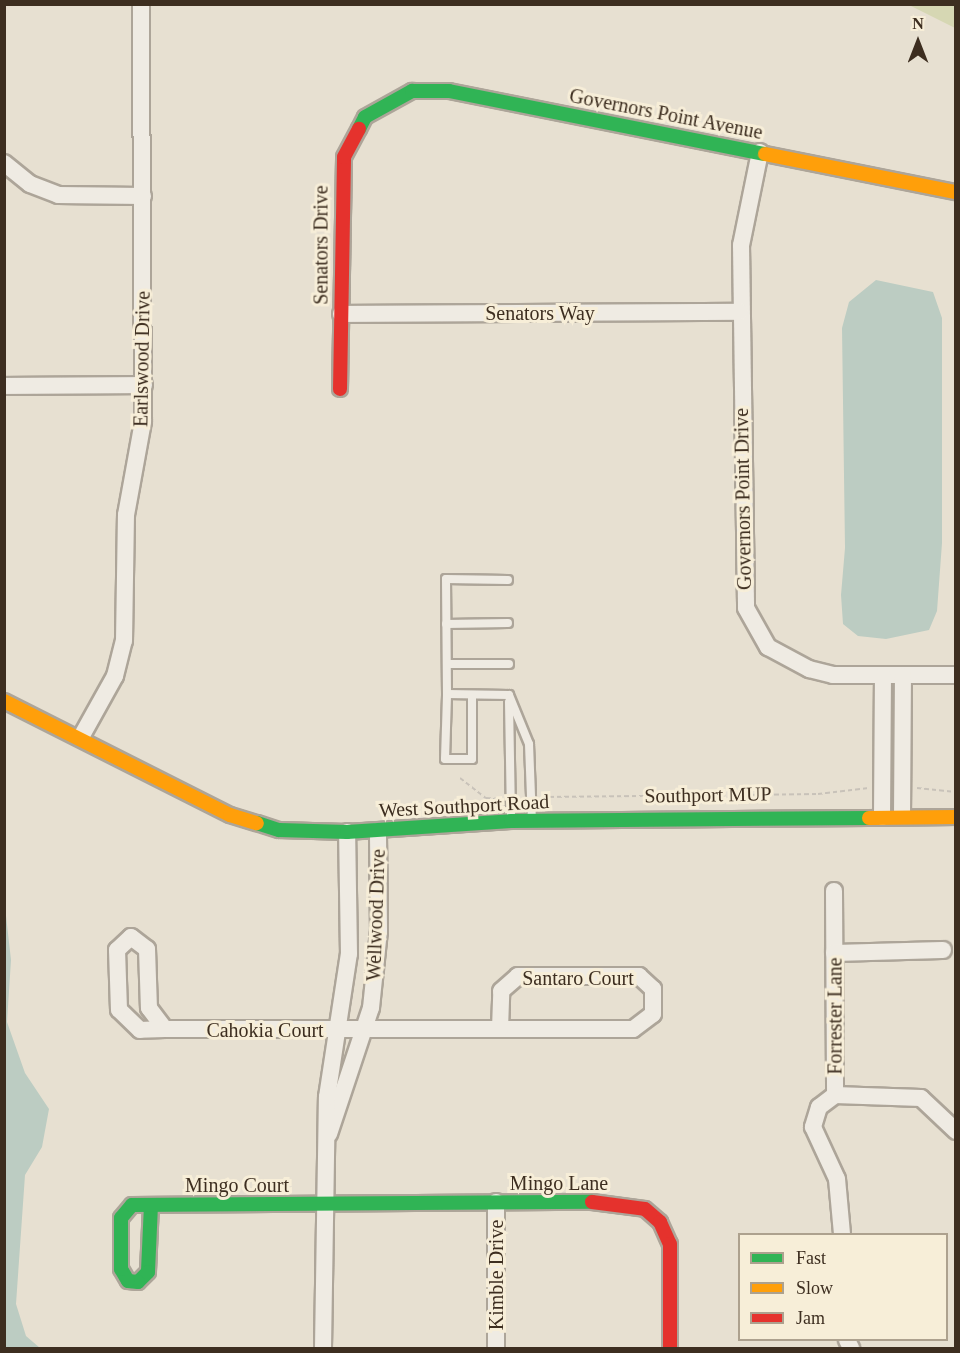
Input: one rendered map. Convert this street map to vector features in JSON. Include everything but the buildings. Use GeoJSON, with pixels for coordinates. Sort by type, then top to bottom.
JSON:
{"type":"FeatureCollection","features":[{"type":"Feature","properties":{"kind":"street","name":"Earlswood Drive"},"geometry":{"type":"LineString","coordinates":[[81,737],[115,676],[124,641],[126,515],[143,426],[141,4]]}},
{"type":"Feature","properties":{"kind":"street","name":"Governors Point Avenue"},"geometry":{"type":"LineString","coordinates":[[372,111],[412,91],[449,91],[956,192]]}},
{"type":"Feature","properties":{"kind":"street","name":"Senators Drive"},"geometry":{"type":"LineString","coordinates":[[340,389],[341,168],[351,138],[372,111]]}},
{"type":"Feature","properties":{"kind":"street","name":"Governors Point Drive"},"geometry":{"type":"LineString","coordinates":[[760,152],[741,245],[740,312],[746,608],[759,638],[791,662],[826,674],[956,675]]}},
{"type":"Feature","properties":{"kind":"street"},"geometry":{"type":"LineString","coordinates":[[4,163],[30,184],[58,195],[142,196]]}},
{"type":"Feature","properties":{"kind":"street","name":"Senators Way"},"geometry":{"type":"LineString","coordinates":[[341,314],[740,312]]}},
{"type":"Feature","properties":{"kind":"street"},"geometry":{"type":"LineString","coordinates":[[4,386],[144,385]]}},
{"type":"Feature","properties":{"kind":"street"},"geometry":{"type":"LineString","coordinates":[[882,817],[883,675]]}},
{"type":"Feature","properties":{"kind":"street"},"geometry":{"type":"LineString","coordinates":[[902,816],[903,676]]}},
{"type":"Feature","properties":{"kind":"street","name":"West Southport Road"},"geometry":{"type":"LineString","coordinates":[[4,700],[81,737],[230,815],[279,830],[378,831],[511,821],[956,817]]}},
{"type":"Feature","properties":{"kind":"street","name":"Wellwood Drive"},"geometry":{"type":"LineString","coordinates":[[328,1135],[365,1030],[378,961],[378,831]]}},
{"type":"Feature","properties":{"kind":"street","name":"Wellwood Drive"},"geometry":{"type":"LineString","coordinates":[[323,1348],[323,1204],[328,1135],[327,1097],[350,938],[347,832]]}},
{"type":"Feature","properties":{"kind":"street","name":"Forrester Lane"},"geometry":{"type":"LineString","coordinates":[[834,891],[835,1095],[819,1107],[813,1127],[837,1179],[842,1233]]}},
{"type":"Feature","properties":{"kind":"street","name":"Cahokia Court"},"geometry":{"type":"LineString","coordinates":[[165,1029],[149,1008],[147,949],[131,937],[117,950],[119,1010],[140,1030],[365,1030]]}},
{"type":"Feature","properties":{"kind":"street"},"geometry":{"type":"LineString","coordinates":[[834,953],[943,950]]}},
{"type":"Feature","properties":{"kind":"street","name":"Santaro Court"},"geometry":{"type":"LineString","coordinates":[[365,1030],[639,1028],[653,1014],[654,993],[639,976],[518,976],[501,991],[500,1029]]}},
{"type":"Feature","properties":{"kind":"street"},"geometry":{"type":"LineString","coordinates":[[835,1095],[921,1098],[956,1131]]}},
{"type":"Feature","properties":{"kind":"street","name":"Kimble Drive"},"geometry":{"type":"LineString","coordinates":[[496,1202],[496,1348]]}},
{"type":"Feature","properties":{"kind":"street","name":"Mingo Lane"},"geometry":{"type":"LineString","coordinates":[[323,1204],[604,1202],[645,1209],[660,1222],[670,1244],[670,1348]]}},
{"type":"Feature","properties":{"kind":"street","name":"Mingo Court"},"geometry":{"type":"LineString","coordinates":[[151,1205],[148,1272],[138,1282],[128,1281],[121,1269],[121,1213],[132,1205],[323,1204]]}},
{"type":"Feature","properties":{"kind":"lane"},"geometry":{"type":"LineString","coordinates":[[472,695],[472,759],[445,759],[446,579],[508,580]]}},
{"type":"Feature","properties":{"kind":"lane"},"geometry":{"type":"LineString","coordinates":[[446,624],[508,623]]}},
{"type":"Feature","properties":{"kind":"lane"},"geometry":{"type":"LineString","coordinates":[[447,664],[509,664]]}},
{"type":"Feature","properties":{"kind":"lane"},"geometry":{"type":"LineString","coordinates":[[447,694],[509,695]]}},
{"type":"Feature","properties":{"kind":"lane"},"geometry":{"type":"LineString","coordinates":[[509,695],[530,744],[532,821]]}},
{"type":"Feature","properties":{"kind":"lane"},"geometry":{"type":"LineString","coordinates":[[509,695],[511,821]]}},
{"type":"Feature","properties":{"kind":"path"},"geometry":{"type":"LineString","coordinates":[[460,778],[476,793],[498,799]]}},
{"type":"Feature","properties":{"kind":"path","name":"Southport MUP"},"geometry":{"type":"LineString","coordinates":[[542,797],[818,794],[874,787]]}},
{"type":"Feature","properties":{"kind":"path"},"geometry":{"type":"LineString","coordinates":[[916,788],[956,792]]}},
{"type":"Feature","properties":{"kind":"green space"},"geometry":{"type":"Polygon","coordinates":[[[909,5],[955,5],[955,28],[909,5]]]}},
{"type":"Feature","properties":{"kind":"shaded area"},"geometry":{"type":"Polygon","coordinates":[[[876,280],[933,292],[942,318],[942,543],[937,611],[929,630],[886,639],[858,636],[843,624],[841,595],[845,548],[842,328],[849,302],[876,280]]]}},
{"type":"Feature","properties":{"kind":"shaded area"},"geometry":{"type":"Polygon","coordinates":[[[4,898],[11,960],[7,1022],[25,1073],[49,1109],[42,1147],[25,1175],[16,1304],[26,1336],[40,1348],[5,1348],[4,898]]]}},
{"type":"Feature","properties":{"kind":"traffic: fast"},"geometry":{"type":"LineString","coordinates":[[359,129],[365,117],[412,91],[449,91],[765,154]]}},
{"type":"Feature","properties":{"kind":"traffic: fast"},"geometry":{"type":"LineString","coordinates":[[257,823],[279,830],[347,832],[511,821],[869,818]]}},
{"type":"Feature","properties":{"kind":"traffic: fast"},"geometry":{"type":"LineString","coordinates":[[151,1205],[148,1272],[138,1282],[128,1281],[121,1269],[121,1218],[132,1205],[592,1202]]}},
{"type":"Feature","properties":{"kind":"traffic: slow"},"geometry":{"type":"LineString","coordinates":[[765,154],[956,192]]}},
{"type":"Feature","properties":{"kind":"traffic: slow"},"geometry":{"type":"LineString","coordinates":[[4,701],[230,815],[257,823]]}},
{"type":"Feature","properties":{"kind":"traffic: slow"},"geometry":{"type":"LineString","coordinates":[[869,818],[956,817]]}},
{"type":"Feature","properties":{"kind":"traffic: jam"},"geometry":{"type":"LineString","coordinates":[[340,389],[344,157],[359,129]]}},
{"type":"Feature","properties":{"kind":"traffic: jam"},"geometry":{"type":"LineString","coordinates":[[592,1202],[645,1209],[660,1222],[670,1244],[670,1348]]}}]}
